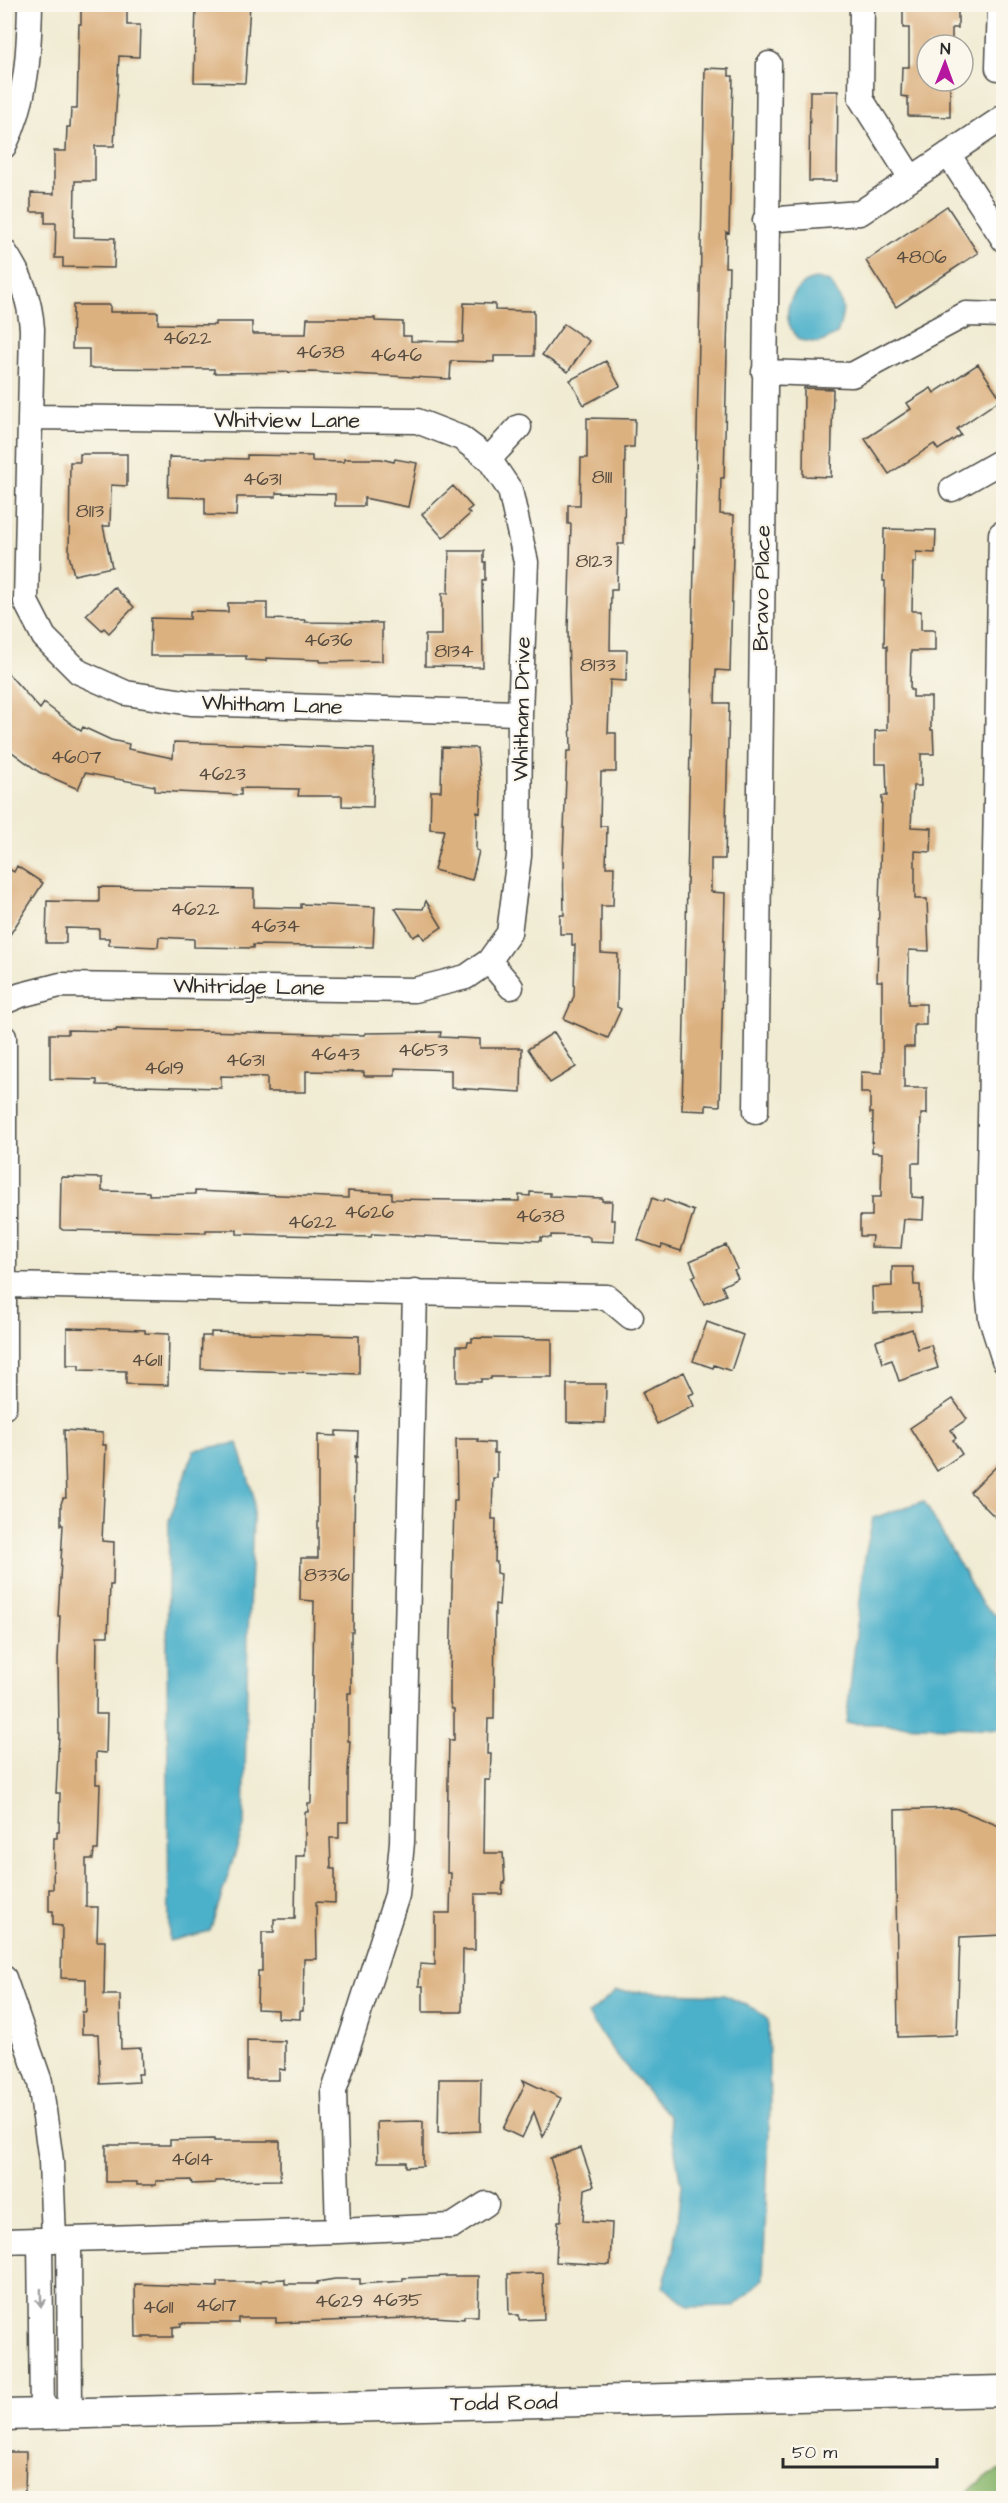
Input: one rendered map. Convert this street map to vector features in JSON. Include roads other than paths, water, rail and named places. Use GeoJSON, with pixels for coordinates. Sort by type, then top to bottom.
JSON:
{"type":"FeatureCollection","features":[{"type":"Feature","properties":{"kind":"street"},"geometry":{"type":"LineString","coordinates":[[4,146],[20,107],[26,81],[30,4]]}},
{"type":"Feature","properties":{"kind":"street"},"geometry":{"type":"LineString","coordinates":[[862,4],[861,99],[911,178]]}},
{"type":"Feature","properties":{"kind":"street"},"geometry":{"type":"LineString","coordinates":[[998,68],[1001,11]]}},
{"type":"Feature","properties":{"kind":"street","name":"Bravo Place"},"geometry":{"type":"LineString","coordinates":[[756,1111],[768,64]]}},
{"type":"Feature","properties":{"kind":"street"},"geometry":{"type":"LineString","coordinates":[[765,220],[860,213],[1004,117]]}},
{"type":"Feature","properties":{"kind":"street"},"geometry":{"type":"LineString","coordinates":[[948,154],[1004,240]]}},
{"type":"Feature","properties":{"kind":"street","name":"Whitham Lane"},"geometry":{"type":"LineString","coordinates":[[4,251],[19,274],[30,308],[32,336],[26,602],[44,637],[79,672],[126,693],[191,703],[520,713]]}},
{"type":"Feature","properties":{"kind":"street"},"geometry":{"type":"LineString","coordinates":[[764,372],[852,375],[966,314],[1004,315]]}},
{"type":"Feature","properties":{"kind":"street","name":"Whitview Lane"},"geometry":{"type":"LineString","coordinates":[[30,417],[417,421],[461,438],[489,459]]}},
{"type":"Feature","properties":{"kind":"street"},"geometry":{"type":"LineString","coordinates":[[489,459],[519,427]]}},
{"type":"Feature","properties":{"kind":"street","name":"Whitham Drive"},"geometry":{"type":"LineString","coordinates":[[489,459],[510,490],[526,562],[520,713],[519,856],[509,933],[489,961]]}},
{"type":"Feature","properties":{"kind":"street"},"geometry":{"type":"LineString","coordinates":[[952,489],[1004,463]]}},
{"type":"Feature","properties":{"kind":"street"},"geometry":{"type":"LineString","coordinates":[[1001,534],[1001,659],[987,1280],[991,1319],[1004,1360]]}},
{"type":"Feature","properties":{"kind":"street"},"geometry":{"type":"LineString","coordinates":[[489,961],[511,987]]}},
{"type":"Feature","properties":{"kind":"street","name":"Whitridge Lane"},"geometry":{"type":"LineString","coordinates":[[4,1002],[21,995],[60,986],[83,985],[414,990],[466,977],[489,961]]}},
{"type":"Feature","properties":{"kind":"street"},"geometry":{"type":"LineString","coordinates":[[4,1037],[4,1407]]}},
{"type":"Feature","properties":{"kind":"street"},"geometry":{"type":"LineString","coordinates":[[5,1285],[607,1297],[631,1317]]}},
{"type":"Feature","properties":{"kind":"street"},"geometry":{"type":"LineString","coordinates":[[338,2231],[334,2091],[398,1895],[402,1842],[415,1292]]}},
{"type":"Feature","properties":{"kind":"street"},"geometry":{"type":"LineString","coordinates":[[4,1978],[40,2082],[51,2162],[56,2414]]}},
{"type":"Feature","properties":{"kind":"street"},"geometry":{"type":"LineString","coordinates":[[4,2241],[452,2226],[486,2204]]}},
{"type":"Feature","properties":{"kind":"street","name":"Todd Road"},"geometry":{"type":"LineString","coordinates":[[4,2415],[1004,2391]]}},
{"type":"Feature","properties":{"kind":"water"},"geometry":{"type":"Polygon","coordinates":[[[816,279],[830,282],[843,307],[837,334],[820,343],[799,340],[791,327],[788,316],[790,302],[798,289],[803,284],[816,279]]]}},
{"type":"Feature","properties":{"kind":"water"},"geometry":{"type":"Polygon","coordinates":[[[238,1443],[254,1497],[248,1634],[244,1826],[210,1931],[169,1941],[167,1650],[169,1521],[194,1450],[238,1443]]]}},
{"type":"Feature","properties":{"kind":"water"},"geometry":{"type":"Polygon","coordinates":[[[924,1501],[982,1604],[1003,1621],[1003,1729],[846,1723],[865,1556],[873,1518],[924,1501]]]}},
{"type":"Feature","properties":{"kind":"water"},"geometry":{"type":"Polygon","coordinates":[[[616,1991],[724,1995],[755,2009],[768,2020],[770,2108],[763,2279],[735,2306],[689,2307],[663,2287],[675,2244],[681,2185],[669,2116],[616,2055],[588,2015],[616,1991]]]}}]}
